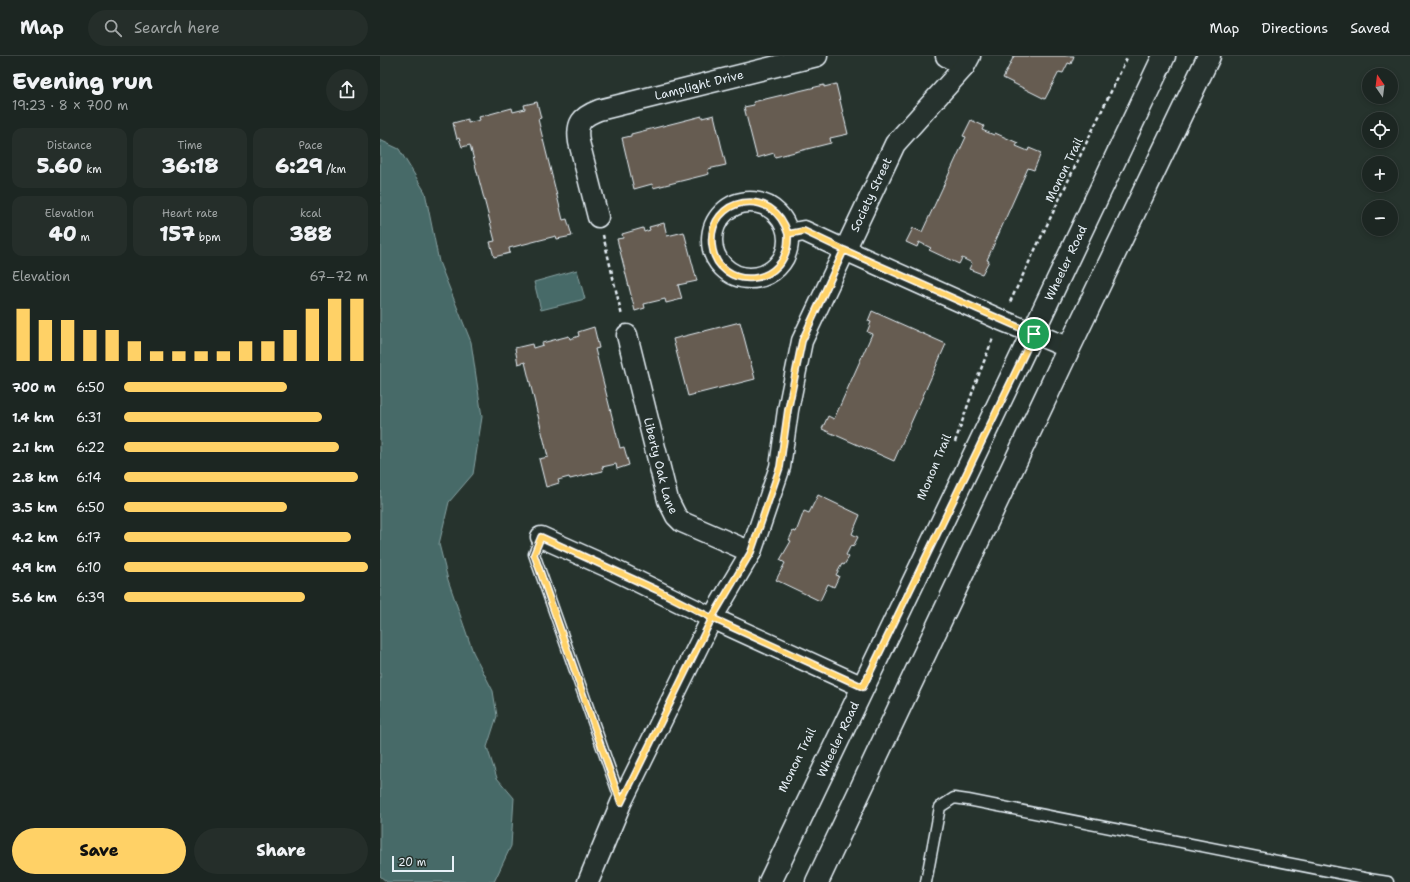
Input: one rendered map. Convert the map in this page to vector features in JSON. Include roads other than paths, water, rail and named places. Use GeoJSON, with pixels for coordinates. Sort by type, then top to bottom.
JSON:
{"type":"FeatureCollection","features":[{"type":"Feature","properties":{"kind":"street","name":"Lamplight Drive"},"geometry":{"type":"LineString","coordinates":[[598,217],[577,132],[583,118],[599,110],[817,56]]}},
{"type":"Feature","properties":{"kind":"street"},"geometry":{"type":"LineString","coordinates":[[946,56],[967,61]]}},
{"type":"Feature","properties":{"kind":"street","name":"Wheeler Road"},"geometry":{"type":"LineString","coordinates":[[770,882],[1034,334],[1164,56]]}},
{"type":"Feature","properties":{"kind":"street"},"geometry":{"type":"LineString","coordinates":[[818,882],[1069,348],[1209,56]]}},
{"type":"Feature","properties":{"kind":"street","name":"Society Street"},"geometry":{"type":"LineString","coordinates":[[588,882],[621,803],[712,618],[751,552],[780,467],[788,410],[802,341],[844,250],[895,144],[967,61]]}},
{"type":"Feature","properties":{"kind":"street"},"geometry":{"type":"LineString","coordinates":[[788,234],[804,231],[1001,320],[1069,348]]}},
{"type":"Feature","properties":{"kind":"street","name":"Liberty Oak Lane"},"geometry":{"type":"LineString","coordinates":[[627,335],[668,500],[674,512],[682,522],[751,552]]}},
{"type":"Feature","properties":{"kind":"street"},"geometry":{"type":"LineString","coordinates":[[541,537],[657,590],[712,618],[863,687]]}},
{"type":"Feature","properties":{"kind":"lane"},"geometry":{"type":"LineString","coordinates":[[541,537],[534,554],[621,803]]}},
{"type":"Feature","properties":{"kind":"lane"},"geometry":{"type":"LineString","coordinates":[[926,882],[940,807],[954,798],[976,801],[1368,880],[1388,882]]}},
{"type":"Feature","properties":{"kind":"water"},"geometry":{"type":"Polygon","coordinates":[[[380,140],[399,149],[425,192],[439,262],[471,342],[482,417],[473,474],[449,502],[439,544],[448,580],[473,652],[493,691],[497,716],[487,747],[497,778],[514,798],[511,846],[494,882],[387,882],[380,876],[380,140]]]}},
{"type":"Feature","properties":{"kind":"water"},"geometry":{"type":"Polygon","coordinates":[[[577,270],[585,299],[541,310],[534,282],[577,270]]]}}]}
